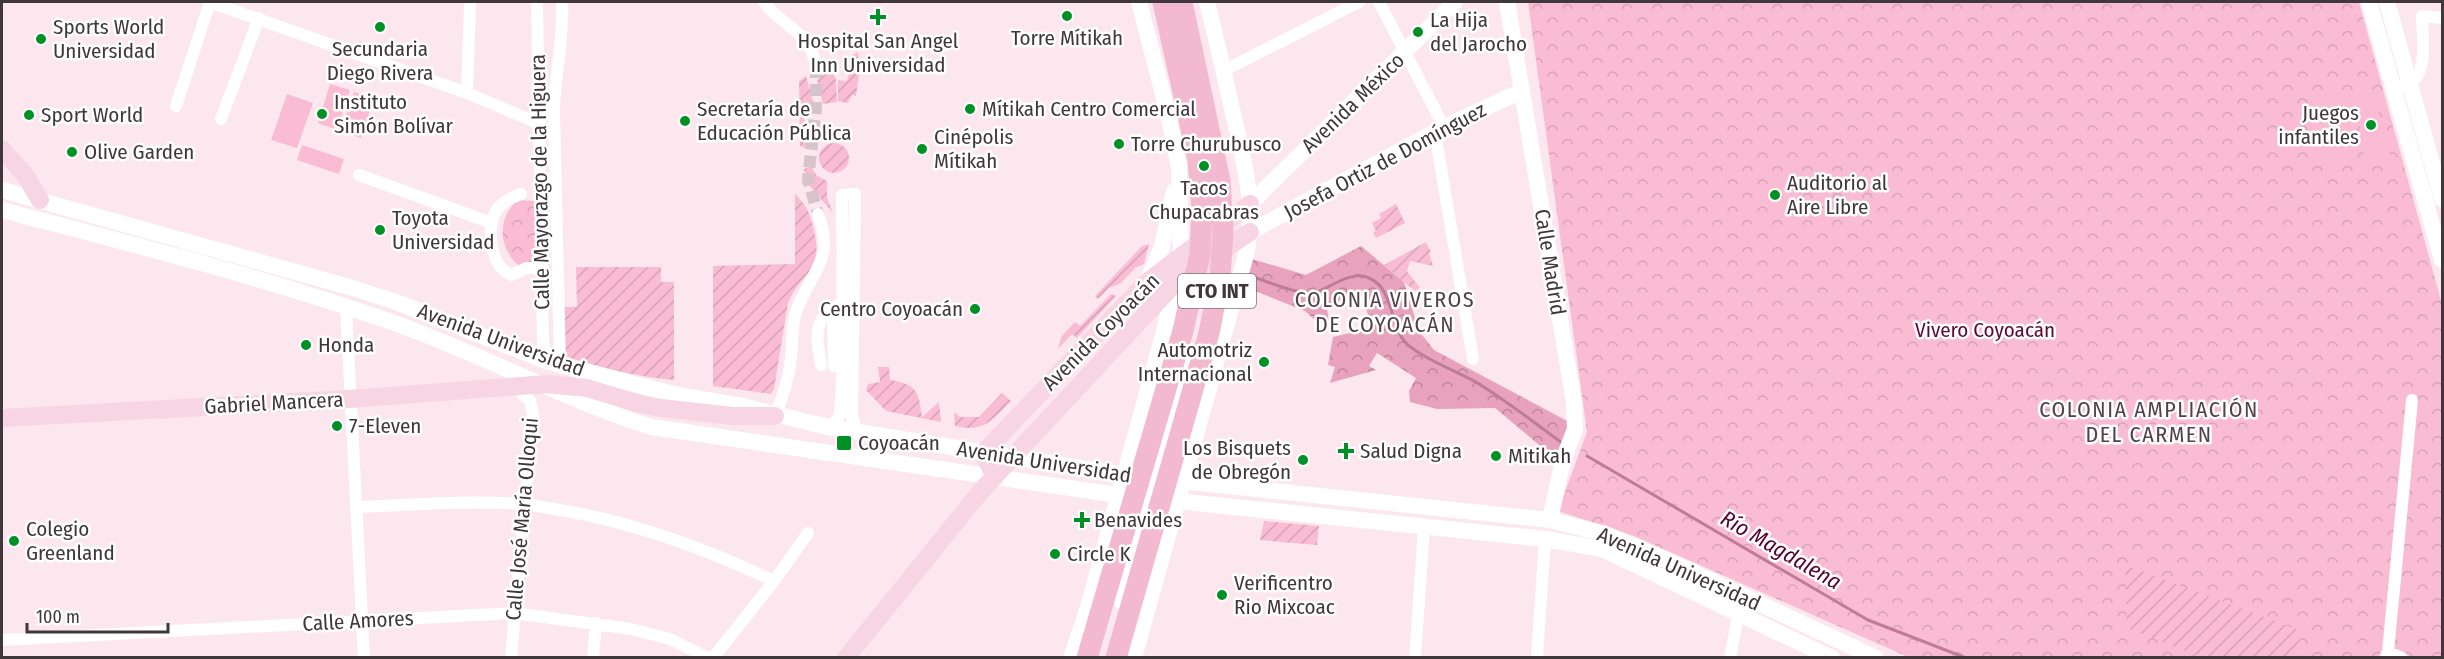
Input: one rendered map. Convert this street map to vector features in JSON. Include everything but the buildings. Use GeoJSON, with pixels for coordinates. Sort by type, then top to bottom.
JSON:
{"type":"FeatureCollection","features":[{"type":"Feature","properties":{"kind":"highway","name":"CTO INT"},"geometry":{"type":"LineString","coordinates":[[1163,2],[1192,89]]}},
{"type":"Feature","properties":{"kind":"highway","name":"CTO INT"},"geometry":{"type":"LineString","coordinates":[[1116,657],[1155,488],[1183,331],[1200,254],[1201,187],[1182,2]]}},
{"type":"Feature","properties":{"kind":"highway","name":"CTO INT"},"geometry":{"type":"LineString","coordinates":[[1087,657],[1155,488]]}},
{"type":"Feature","properties":{"kind":"main road","name":"CTO INT"},"geometry":{"type":"LineString","coordinates":[[1134,657],[1142,628],[1155,488],[1165,327],[1181,256],[1178,163],[1167,110],[1138,2]]}},
{"type":"Feature","properties":{"kind":"main road","name":"CTO INT"},"geometry":{"type":"LineString","coordinates":[[1155,488],[1246,255],[1250,232],[1250,204],[1238,134],[1207,2]]}},
{"type":"Feature","properties":{"kind":"main road","name":"Avenida México"},"geometry":{"type":"LineString","coordinates":[[1250,204],[1455,2]]}},
{"type":"Feature","properties":{"kind":"main road","name":"Calle Madrid"},"geometry":{"type":"LineString","coordinates":[[1507,2],[1574,403],[1575,429],[1563,460],[1550,520]]}},
{"type":"Feature","properties":{"kind":"main road"},"geometry":{"type":"LineString","coordinates":[[2369,2],[2442,199]]}},
{"type":"Feature","properties":{"kind":"main road"},"geometry":{"type":"LineString","coordinates":[[2387,2],[2401,87],[2442,260]]}},
{"type":"Feature","properties":{"kind":"main road","name":"Josefa Ortiz de Domínguez"},"geometry":{"type":"LineString","coordinates":[[1250,232],[1439,130],[1522,91]]}},
{"type":"Feature","properties":{"kind":"main road"},"geometry":{"type":"LineString","coordinates":[[1146,283],[1162,247],[1178,163],[1217,161],[1230,152],[1238,134]]}},
{"type":"Feature","properties":{"kind":"main road"},"geometry":{"type":"LineString","coordinates":[[2,149],[24,175],[40,200]]}},
{"type":"Feature","properties":{"kind":"main road","name":"Avenida Universidad"},"geometry":{"type":"LineString","coordinates":[[2,190],[353,288],[399,303],[553,363],[673,394],[742,406],[775,416],[828,427],[1012,458],[1155,488],[1424,527],[1545,539],[1602,549],[1738,615],[1832,657]]}},
{"type":"Feature","properties":{"kind":"main road","name":"Avenida Coyoacán"},"geometry":{"type":"LineString","coordinates":[[983,453],[1146,283],[1250,204]]}},
{"type":"Feature","properties":{"kind":"main road","name":"Avenida Universidad"},"geometry":{"type":"LineString","coordinates":[[2,210],[238,272],[388,320],[515,379]]}},
{"type":"Feature","properties":{"kind":"main road","name":"Avenida Coyoacán"},"geometry":{"type":"LineString","coordinates":[[846,657],[981,491],[1176,282],[1250,232]]}},
{"type":"Feature","properties":{"kind":"main road"},"geometry":{"type":"LineString","coordinates":[[1119,600],[1155,488],[1184,366],[1184,352],[1179,339],[1174,332],[1165,327]]}},
{"type":"Feature","properties":{"kind":"main road"},"geometry":{"type":"LineString","coordinates":[[515,379],[553,363]]}},
{"type":"Feature","properties":{"kind":"main road","name":"Gabriel Mancera"},"geometry":{"type":"LineString","coordinates":[[2,418],[350,399],[515,379],[587,388],[639,404],[661,408],[732,417],[775,416]]}},
{"type":"Feature","properties":{"kind":"main road","name":"Avenida Universidad"},"geometry":{"type":"LineString","coordinates":[[546,384],[612,414],[651,427],[1118,495],[1155,488],[1550,520],[1606,534],[1876,657]]}},
{"type":"Feature","properties":{"kind":"main road"},"geometry":{"type":"LineString","coordinates":[[983,453],[995,477]]}},
{"type":"Feature","properties":{"kind":"main road","name":"CTO INT"},"geometry":{"type":"LineString","coordinates":[[1071,657],[1088,607],[1118,495],[1155,488]]}},
{"type":"Feature","properties":{"kind":"main road"},"geometry":{"type":"LineString","coordinates":[[1088,607],[1101,600],[1119,600],[1133,608],[1142,628]]}},
{"type":"Feature","properties":{"kind":"main road"},"geometry":{"type":"LineString","coordinates":[[1760,625],[1766,607]]}},
{"type":"Feature","properties":{"kind":"street"},"geometry":{"type":"LineString","coordinates":[[176,106],[210,2],[467,93],[540,124]]}},
{"type":"Feature","properties":{"kind":"street"},"geometry":{"type":"LineString","coordinates":[[467,93],[470,2]]}},
{"type":"Feature","properties":{"kind":"street","name":"Calle Mayorazgo de la Higuera"},"geometry":{"type":"LineString","coordinates":[[537,2],[543,340],[553,363]]}},
{"type":"Feature","properties":{"kind":"street"},"geometry":{"type":"LineString","coordinates":[[553,363],[554,110],[562,42],[562,2]]}},
{"type":"Feature","properties":{"kind":"street"},"geometry":{"type":"LineString","coordinates":[[764,2],[808,43],[816,66]]}},
{"type":"Feature","properties":{"kind":"street"},"geometry":{"type":"LineString","coordinates":[[1223,71],[1359,2]]}},
{"type":"Feature","properties":{"kind":"street"},"geometry":{"type":"LineString","coordinates":[[1379,2],[1406,52],[1439,130],[1439,158],[1473,359]]}},
{"type":"Feature","properties":{"kind":"street"},"geometry":{"type":"LineString","coordinates":[[2401,87],[2418,76],[2422,63],[2422,16],[2442,18]]}},
{"type":"Feature","properties":{"kind":"street"},"geometry":{"type":"LineString","coordinates":[[221,119],[259,18]]}},
{"type":"Feature","properties":{"kind":"street"},"geometry":{"type":"LineString","coordinates":[[359,175],[492,223]]}},
{"type":"Feature","properties":{"kind":"street"},"geometry":{"type":"LineString","coordinates":[[521,194],[502,203],[495,213],[492,223],[493,249],[501,269],[512,275],[526,268],[542,268]]}},
{"type":"Feature","properties":{"kind":"street"},"geometry":{"type":"LineString","coordinates":[[828,427],[840,415],[843,364],[855,194],[842,195],[840,304],[843,364],[852,420],[857,432]]}},
{"type":"Feature","properties":{"kind":"street"},"geometry":{"type":"LineString","coordinates":[[775,416],[784,394],[791,362],[795,314],[818,271],[823,255],[823,230],[818,214]]}},
{"type":"Feature","properties":{"kind":"street"},"geometry":{"type":"LineString","coordinates":[[821,365],[818,327],[826,311],[840,304]]}},
{"type":"Feature","properties":{"kind":"street"},"geometry":{"type":"LineString","coordinates":[[346,307],[364,657]]}},
{"type":"Feature","properties":{"kind":"street","name":"Calle José María Olloqui"},"geometry":{"type":"LineString","coordinates":[[511,657],[523,504],[533,414],[530,401],[515,379]]}},
{"type":"Feature","properties":{"kind":"street"},"geometry":{"type":"LineString","coordinates":[[2402,657],[2386,655],[2412,400]]}},
{"type":"Feature","properties":{"kind":"street"},"geometry":{"type":"LineString","coordinates":[[356,507],[523,504],[587,515],[657,533],[728,559],[774,580]]}},
{"type":"Feature","properties":{"kind":"street"},"geometry":{"type":"LineString","coordinates":[[1415,657],[1424,527]]}},
{"type":"Feature","properties":{"kind":"street"},"geometry":{"type":"LineString","coordinates":[[713,657],[808,533]]}},
{"type":"Feature","properties":{"kind":"street"},"geometry":{"type":"LineString","coordinates":[[1536,657],[1545,539]]}},
{"type":"Feature","properties":{"kind":"street"},"geometry":{"type":"LineString","coordinates":[[1730,657],[1742,596]]}},
{"type":"Feature","properties":{"kind":"street","name":"Calle Amores"},"geometry":{"type":"LineString","coordinates":[[2,640],[514,613],[596,623],[670,639],[708,657]]}},
{"type":"Feature","properties":{"kind":"street"},"geometry":{"type":"LineString","coordinates":[[593,657],[596,623]]}},
{"type":"Feature","properties":{"kind":"green space","name":"Vivero Coyoacán"},"geometry":{"type":"Polygon","coordinates":[[[1528,2],[2359,2],[2442,304],[2442,657],[1908,657],[1634,536],[1558,511],[1587,432],[1528,2]]]}},
{"type":"Feature","properties":{"kind":"green space"},"geometry":{"type":"Polygon","coordinates":[[[858,52],[859,74],[856,96],[852,95],[848,103],[838,101],[838,80],[847,81],[849,72],[847,61],[841,61],[858,52]]]}},
{"type":"Feature","properties":{"kind":"green space"},"geometry":{"type":"Polygon","coordinates":[[[831,68],[836,80],[837,102],[823,104],[817,80],[831,68]]]}},
{"type":"Feature","properties":{"kind":"green space"},"geometry":{"type":"Polygon","coordinates":[[[806,76],[814,104],[803,110],[801,114],[817,138],[808,149],[800,146],[799,81],[806,76]]]}},
{"type":"Feature","properties":{"kind":"green space"},"geometry":{"type":"Polygon","coordinates":[[[330,84],[350,90],[337,130],[318,123],[330,84]]]}},
{"type":"Feature","properties":{"kind":"green space","name":"Juegos infantiles"},"geometry":{"type":"Polygon","coordinates":[[[2372,87],[2391,158],[2370,162],[2364,159],[2355,93],[2372,87]]]}},
{"type":"Feature","properties":{"kind":"green space"},"geometry":{"type":"Polygon","coordinates":[[[2348,89],[2350,110],[2312,114],[2310,94],[2348,89]]]}},
{"type":"Feature","properties":{"kind":"green space"},"geometry":{"type":"Polygon","coordinates":[[[354,92],[374,98],[361,138],[341,131],[354,92]]]}},
{"type":"Feature","properties":{"kind":"green space"},"geometry":{"type":"Polygon","coordinates":[[[287,94],[313,103],[297,148],[271,140],[287,94]]]}},
{"type":"Feature","properties":{"kind":"green space"},"geometry":{"type":"Polygon","coordinates":[[[2350,112],[2352,132],[2314,137],[2312,116],[2350,112]]]}},
{"type":"Feature","properties":{"kind":"green space"},"geometry":{"type":"Polygon","coordinates":[[[2354,136],[2356,157],[2318,161],[2316,140],[2354,136]]]}},
{"type":"Feature","properties":{"kind":"green space"},"geometry":{"type":"Polygon","coordinates":[[[834,143],[840,144],[848,152],[848,164],[840,172],[834,173],[828,172],[820,164],[819,158],[820,152],[828,144],[834,143]]]}},
{"type":"Feature","properties":{"kind":"green space"},"geometry":{"type":"Polygon","coordinates":[[[302,145],[344,159],[339,174],[297,160],[302,145]]]}},
{"type":"Feature","properties":{"kind":"green space"},"geometry":{"type":"Polygon","coordinates":[[[812,167],[816,175],[827,181],[827,198],[833,213],[808,184],[804,169],[812,167]]]}},
{"type":"Feature","properties":{"kind":"green space"},"geometry":{"type":"Polygon","coordinates":[[[795,194],[810,216],[816,241],[816,253],[811,269],[788,303],[774,389],[771,394],[713,386],[713,266],[795,264],[795,194]]]}},
{"type":"Feature","properties":{"kind":"green space"},"geometry":{"type":"Polygon","coordinates":[[[517,200],[535,201],[537,265],[519,266],[512,259],[504,242],[503,225],[510,208],[517,200]]]}},
{"type":"Feature","properties":{"kind":"green space"},"geometry":{"type":"Polygon","coordinates":[[[1396,204],[1405,223],[1376,238],[1373,233],[1376,231],[1372,223],[1381,218],[1379,214],[1396,204]]]}},
{"type":"Feature","properties":{"kind":"green space"},"geometry":{"type":"Polygon","coordinates":[[[1426,242],[1431,252],[1429,253],[1433,266],[1410,261],[1407,271],[1420,288],[1415,291],[1384,265],[1426,242]]]}},
{"type":"Feature","properties":{"kind":"green space"},"geometry":{"type":"Polygon","coordinates":[[[1149,244],[1144,264],[1135,268],[1121,283],[1109,288],[1098,299],[1095,296],[1142,246],[1149,244]]]}},
{"type":"Feature","properties":{"kind":"green space"},"geometry":{"type":"Polygon","coordinates":[[[1361,246],[1404,282],[1419,331],[1434,350],[1571,423],[1556,459],[1495,408],[1437,409],[1410,402],[1409,391],[1416,378],[1377,353],[1369,366],[1376,370],[1330,383],[1335,367],[1328,365],[1333,337],[1371,328],[1363,295],[1326,304],[1330,324],[1317,322],[1305,311],[1245,287],[1252,259],[1306,275],[1361,246]]]}},
{"type":"Feature","properties":{"kind":"green space"},"geometry":{"type":"Polygon","coordinates":[[[576,267],[661,267],[661,282],[674,282],[674,380],[604,368],[563,356],[564,307],[577,307],[576,267]]]}},
{"type":"Feature","properties":{"kind":"green space"},"geometry":{"type":"Polygon","coordinates":[[[1111,294],[1116,296],[1077,338],[1072,334],[1058,349],[1061,337],[1075,322],[1080,326],[1111,294]]]}},
{"type":"Feature","properties":{"kind":"green space"},"geometry":{"type":"Polygon","coordinates":[[[878,367],[889,367],[890,380],[906,384],[915,391],[920,401],[922,417],[939,402],[941,422],[886,411],[866,390],[868,384],[880,382],[878,367]]]}},
{"type":"Feature","properties":{"kind":"green space"},"geometry":{"type":"Polygon","coordinates":[[[1002,393],[1011,401],[987,423],[973,428],[955,426],[954,412],[960,417],[979,417],[1002,393]]]}},
{"type":"Feature","properties":{"kind":"green space"},"geometry":{"type":"Polygon","coordinates":[[[1264,521],[1319,526],[1317,545],[1260,540],[1264,521]]]}},
{"type":"Feature","properties":{"kind":"green space"},"geometry":{"type":"Polygon","coordinates":[[[2125,565],[2299,630],[2299,657],[2200,657],[2127,628],[2125,565]]]}},
{"type":"Feature","properties":{"kind":"waterway","name":"Río Magdalena"},"geometry":{"type":"LineString","coordinates":[[1251,276],[1284,288],[1311,293],[1349,277],[1369,278],[1383,290],[1399,334],[1411,347],[1429,359],[1479,384],[1562,443]]}},
{"type":"Feature","properties":{"kind":"waterway","name":"Río Magdalena"},"geometry":{"type":"LineString","coordinates":[[1587,456],[1868,620],[1966,658]]}},
{"type":"Feature","properties":{"kind":"tunnel"},"geometry":{"type":"LineString","coordinates":[[816,66],[816,107],[808,180],[818,214]]}},
{"type":"Feature","properties":{"kind":"place","name":"Torre Mítikah"},"geometry":{"type":"Point","coordinates":[1067,16]}},
{"type":"Feature","properties":{"kind":"place","name":"Hospital San Angel Inn Universidad"},"geometry":{"type":"Point","coordinates":[878,17]}},
{"type":"Feature","properties":{"kind":"place","name":"Secundaria Diego Rivera"},"geometry":{"type":"Point","coordinates":[380,27]}},
{"type":"Feature","properties":{"kind":"place","name":"La Hija del Jarocho"},"geometry":{"type":"Point","coordinates":[1418,32]}},
{"type":"Feature","properties":{"kind":"place","name":"Sports World Universidad"},"geometry":{"type":"Point","coordinates":[41,39]}},
{"type":"Feature","properties":{"kind":"place","name":"Mítikah Centro Comercial"},"geometry":{"type":"Point","coordinates":[970,109]}},
{"type":"Feature","properties":{"kind":"place","name":"Instituto Simón Bolívar"},"geometry":{"type":"Point","coordinates":[322,114]}},
{"type":"Feature","properties":{"kind":"place","name":"Sport World"},"geometry":{"type":"Point","coordinates":[29,115]}},
{"type":"Feature","properties":{"kind":"place","name":"Secretaría de Educación Pública"},"geometry":{"type":"Point","coordinates":[685,121]}},
{"type":"Feature","properties":{"kind":"place","name":"Juegos infantiles"},"geometry":{"type":"Point","coordinates":[2371,125]}},
{"type":"Feature","properties":{"kind":"place","name":"Torre Churubusco"},"geometry":{"type":"Point","coordinates":[1119,144]}},
{"type":"Feature","properties":{"kind":"place","name":"Cinépolis Mítikah"},"geometry":{"type":"Point","coordinates":[922,149]}},
{"type":"Feature","properties":{"kind":"place","name":"Olive Garden"},"geometry":{"type":"Point","coordinates":[72,152]}},
{"type":"Feature","properties":{"kind":"place","name":"Tacos Chupacabras"},"geometry":{"type":"Point","coordinates":[1204,166]}},
{"type":"Feature","properties":{"kind":"place","name":"Auditorio al Aire Libre"},"geometry":{"type":"Point","coordinates":[1775,195]}},
{"type":"Feature","properties":{"kind":"place","name":"Toyota Universidad"},"geometry":{"type":"Point","coordinates":[380,230]}},
{"type":"Feature","properties":{"kind":"place","name":"Centro Coyoacán"},"geometry":{"type":"Point","coordinates":[975,309]}},
{"type":"Feature","properties":{"kind":"place","name":"Honda"},"geometry":{"type":"Point","coordinates":[306,345]}},
{"type":"Feature","properties":{"kind":"place","name":"Automotriz Internacional"},"geometry":{"type":"Point","coordinates":[1264,362]}},
{"type":"Feature","properties":{"kind":"place","name":"7-Eleven"},"geometry":{"type":"Point","coordinates":[337,426]}},
{"type":"Feature","properties":{"kind":"place","name":"Coyoacán"},"geometry":{"type":"Point","coordinates":[844,443]}},
{"type":"Feature","properties":{"kind":"place","name":"Salud Digna"},"geometry":{"type":"Point","coordinates":[1346,451]}},
{"type":"Feature","properties":{"kind":"place","name":"Mitikah"},"geometry":{"type":"Point","coordinates":[1496,456]}},
{"type":"Feature","properties":{"kind":"place","name":"Los Bisquets de Obregón"},"geometry":{"type":"Point","coordinates":[1303,460]}},
{"type":"Feature","properties":{"kind":"place","name":"Benavides"},"geometry":{"type":"Point","coordinates":[1082,520]}},
{"type":"Feature","properties":{"kind":"place","name":"Colegio Greenland"},"geometry":{"type":"Point","coordinates":[14,541]}},
{"type":"Feature","properties":{"kind":"place","name":"Circle K"},"geometry":{"type":"Point","coordinates":[1055,554]}},
{"type":"Feature","properties":{"kind":"place","name":"Verificentro Rio Mixcoac"},"geometry":{"type":"Point","coordinates":[1222,595]}},
{"type":"Feature","properties":{"kind":"district","name":"COLONIA VIVEROS DE COYOACÁN"},"geometry":{"type":"Point","coordinates":[1385,312]}},
{"type":"Feature","properties":{"kind":"district","name":"COLONIA AMPLIACIÓN DEL CARMEN"},"geometry":{"type":"Point","coordinates":[2149,422]}}]}
